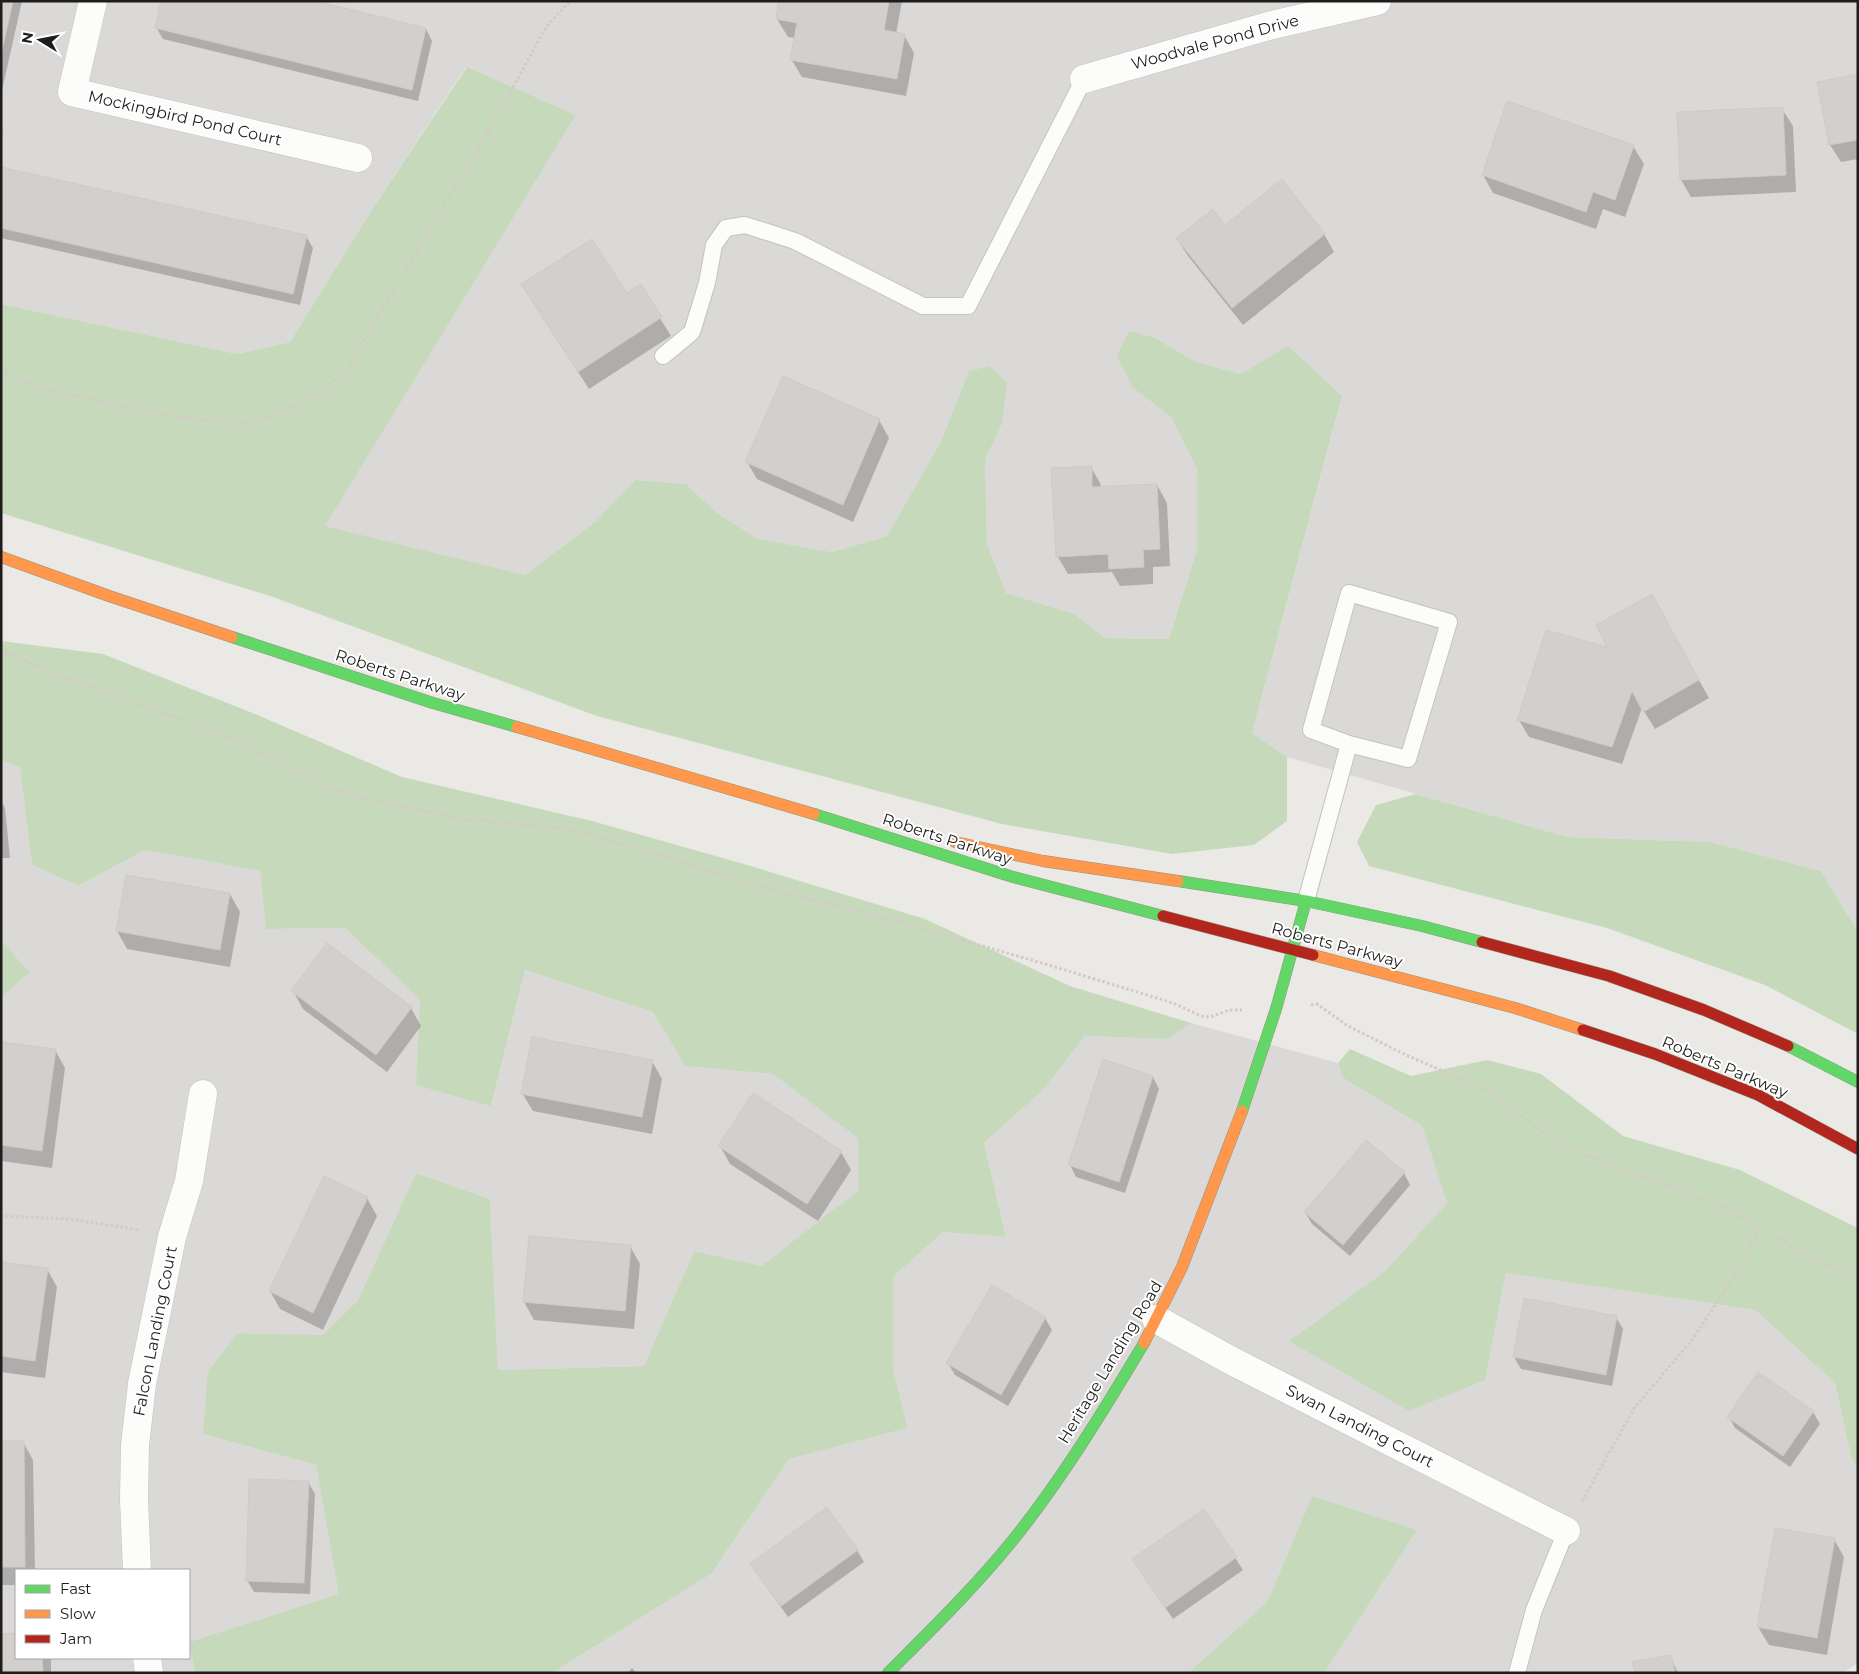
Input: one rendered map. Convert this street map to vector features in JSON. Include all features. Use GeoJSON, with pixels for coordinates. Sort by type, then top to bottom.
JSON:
{"type":"FeatureCollection","features":[{"type":"Feature","properties":{"kind":"main road","name":"Roberts Parkway"},"geometry":{"type":"LineString","coordinates":[[1,557],[109,596],[433,704],[795,808],[1013,877],[1515,1008],[1655,1054],[1758,1095],[1858,1149]]}},
{"type":"Feature","properties":{"kind":"main road","name":"Roberts Parkway"},"geometry":{"type":"LineString","coordinates":[[795,808],[919,835]]}},
{"type":"Feature","properties":{"kind":"main road","name":"Roberts Parkway"},"geometry":{"type":"LineString","coordinates":[[948,841],[1043,861],[1306,901],[1422,926],[1609,976],[1704,1010],[1780,1042],[1858,1082]]}},
{"type":"Feature","properties":{"kind":"main road","name":"Heritage Landing Road"},"geometry":{"type":"LineString","coordinates":[[888,1673],[947,1614],[999,1557],[1030,1517],[1085,1438],[1134,1360],[1170,1295],[1243,1112],[1294,950],[1306,901]]}},
{"type":"Feature","properties":{"kind":"street","name":"Mockingbird Pond Court"},"geometry":{"type":"LineString","coordinates":[[93,1],[72,92],[358,158]]}},
{"type":"Feature","properties":{"kind":"street","name":"Woodvale Pond Drive"},"geometry":{"type":"LineString","coordinates":[[1084,79],[1272,25],[1376,1]]}},
{"type":"Feature","properties":{"kind":"street","name":"Falcon Landing Court"},"geometry":{"type":"LineString","coordinates":[[137,1569],[134,1499],[135,1445],[142,1384],[172,1237],[190,1182],[203,1094]]}},
{"type":"Feature","properties":{"kind":"street","name":"Swan Landing Court"},"geometry":{"type":"LineString","coordinates":[[1156,1319],[1230,1360],[1566,1530]]}},
{"type":"Feature","properties":{"kind":"street"},"geometry":{"type":"LineString","coordinates":[[147,1659],[149,1673]]}},
{"type":"Feature","properties":{"kind":"lane"},"geometry":{"type":"LineString","coordinates":[[663,356],[692,332],[707,283],[714,245],[726,228],[745,225],[795,241],[923,306],[968,306],[1084,79]]}},
{"type":"Feature","properties":{"kind":"lane"},"geometry":{"type":"LineString","coordinates":[[1349,592],[1450,622],[1408,759],[1349,744],[1311,730],[1349,592]]}},
{"type":"Feature","properties":{"kind":"lane"},"geometry":{"type":"LineString","coordinates":[[1306,901],[1349,744]]}},
{"type":"Feature","properties":{"kind":"lane"},"geometry":{"type":"LineString","coordinates":[[1517,1673],[1534,1610],[1566,1530]]}},
{"type":"Feature","properties":{"kind":"path"},"geometry":{"type":"LineString","coordinates":[[1,373],[64,392],[149,412],[214,421],[257,422],[320,395],[349,366],[499,113],[546,27],[570,1]]}},
{"type":"Feature","properties":{"kind":"path"},"geometry":{"type":"LineString","coordinates":[[1,650],[74,681],[222,734],[334,789],[369,799],[456,818],[557,828],[593,835],[780,892],[875,915],[1052,966],[1173,1003],[1201,1016],[1210,1017],[1229,1010],[1275,1011],[1317,1004],[1348,1026],[1406,1055],[1493,1093],[1557,1144],[1721,1206],[1806,1255],[1858,1280]]}},
{"type":"Feature","properties":{"kind":"path"},"geometry":{"type":"LineString","coordinates":[[1,1216],[69,1219],[135,1229]]}},
{"type":"Feature","properties":{"kind":"path"},"geometry":{"type":"LineString","coordinates":[[1566,1530],[1634,1407],[1692,1340],[1737,1272],[1759,1228]]}},
{"type":"Feature","properties":{"kind":"shaded area"},"geometry":{"type":"Polygon","coordinates":[[[1,1],[1858,1],[1858,932],[1821,871],[1711,842],[1567,837],[1287,757],[1252,733],[1342,397],[1288,347],[1241,374],[1194,361],[1155,338],[1133,388],[1171,417],[1197,469],[1197,549],[1169,639],[1105,638],[1074,614],[1006,593],[987,543],[985,460],[1002,424],[969,371],[941,441],[887,536],[832,552],[758,539],[717,513],[686,484],[635,480],[596,521],[525,575],[324,526],[576,115],[466,67],[371,211],[290,342],[237,354],[1,304],[1,1]]]}},
{"type":"Feature","properties":{"kind":"shaded area"},"geometry":{"type":"Polygon","coordinates":[[[1,760],[20,768],[32,865],[78,886],[145,850],[260,871],[266,929],[345,928],[420,1000],[491,1106],[525,970],[653,1012],[685,1066],[773,1074],[858,1137],[860,1190],[761,1266],[694,1251],[644,1366],[498,1370],[490,1199],[416,1173],[358,1300],[322,1336],[239,1333],[203,1434],[316,1465],[340,1594],[190,1642],[190,1569],[15,1569],[15,1659],[190,1659],[190,1647],[195,1673],[1,1673],[1,998],[30,972],[1,941],[1,760]]]}},
{"type":"Feature","properties":{"kind":"shaded area"},"geometry":{"type":"Polygon","coordinates":[[[1191,1023],[1338,1063],[1343,1078],[1422,1126],[1447,1203],[1384,1272],[1289,1341],[1485,1380],[1506,1273],[1755,1310],[1835,1383],[1851,1457],[1858,1470],[1858,1663],[1843,1673],[1324,1673],[1416,1531],[1312,1496],[1267,1602],[1188,1673],[552,1673],[711,1574],[789,1459],[908,1428],[893,1369],[893,1277],[943,1232],[1006,1237],[984,1143],[1043,1090],[1085,1036],[1169,1039],[1191,1023]]]}},
{"type":"Feature","properties":{"kind":"green space"},"geometry":{"type":"Polygon","coordinates":[[[467,67],[576,115],[325,526],[525,575],[596,521],[635,480],[686,484],[717,513],[758,539],[832,552],[887,536],[941,441],[969,371],[989,366],[1007,382],[1002,424],[985,460],[987,543],[1006,593],[1074,614],[1105,638],[1169,639],[1197,549],[1197,469],[1171,417],[1133,388],[1117,356],[1129,331],[1155,338],[1194,361],[1241,374],[1288,346],[1342,396],[1252,733],[1287,757],[1287,821],[1254,845],[1172,854],[1002,824],[597,716],[270,596],[1,513],[1,304],[237,354],[290,342],[371,211],[467,67]]]}},
{"type":"Feature","properties":{"kind":"green space"},"geometry":{"type":"Polygon","coordinates":[[[1,641],[103,654],[255,714],[402,777],[592,821],[744,864],[925,919],[1070,986],[1191,1023],[1169,1039],[1085,1036],[1043,1090],[984,1143],[1006,1237],[943,1232],[893,1277],[893,1369],[908,1428],[789,1459],[711,1574],[552,1673],[195,1673],[190,1642],[339,1594],[316,1465],[203,1434],[208,1371],[238,1333],[323,1335],[358,1300],[416,1173],[490,1199],[498,1370],[644,1366],[694,1251],[761,1266],[859,1190],[858,1138],[773,1074],[685,1066],[653,1012],[525,970],[491,1106],[416,1085],[420,1000],[345,928],[266,929],[260,871],[145,850],[78,886],[32,865],[20,768],[1,760],[1,641]]]}},
{"type":"Feature","properties":{"kind":"green space"},"geometry":{"type":"Polygon","coordinates":[[[1416,794],[1567,837],[1711,842],[1821,871],[1858,932],[1858,1034],[1765,985],[1607,928],[1369,866],[1357,842],[1376,805],[1416,794]]]}},
{"type":"Feature","properties":{"kind":"green space"},"geometry":{"type":"Polygon","coordinates":[[[1,941],[30,972],[1,998],[1,941]]]}},
{"type":"Feature","properties":{"kind":"green space"},"geometry":{"type":"Polygon","coordinates":[[[1350,1049],[1411,1076],[1487,1060],[1541,1074],[1623,1136],[1740,1170],[1858,1228],[1858,1470],[1851,1457],[1835,1383],[1755,1310],[1506,1273],[1485,1380],[1409,1411],[1289,1341],[1384,1272],[1447,1203],[1422,1126],[1343,1078],[1338,1063],[1350,1049]]]}},
{"type":"Feature","properties":{"kind":"green space"},"geometry":{"type":"Polygon","coordinates":[[[1312,1496],[1417,1530],[1324,1673],[1188,1673],[1267,1602],[1312,1496]]]}},
{"type":"Feature","properties":{"kind":"building"},"geometry":{"type":"Polygon","coordinates":[[[1,1],[13,1],[1,55],[1,1]]]}},
{"type":"Feature","properties":{"kind":"building"},"geometry":{"type":"Polygon","coordinates":[[[161,1],[315,1],[426,28],[412,90],[155,28],[161,1]]]}},
{"type":"Feature","properties":{"kind":"building"},"geometry":{"type":"Polygon","coordinates":[[[779,1],[889,1],[884,30],[905,34],[897,79],[790,60],[797,23],[776,19],[779,1]]]}},
{"type":"Feature","properties":{"kind":"building"},"geometry":{"type":"Polygon","coordinates":[[[1858,74],[1858,145],[1857,140],[1829,145],[1817,82],[1858,74]]]}},
{"type":"Feature","properties":{"kind":"building"},"geometry":{"type":"Polygon","coordinates":[[[1507,101],[1634,145],[1615,200],[1593,192],[1586,212],[1482,175],[1507,101]]]}},
{"type":"Feature","properties":{"kind":"building"},"geometry":{"type":"Polygon","coordinates":[[[1783,107],[1786,175],[1680,180],[1677,112],[1783,107]]]}},
{"type":"Feature","properties":{"kind":"building"},"geometry":{"type":"Polygon","coordinates":[[[1,167],[307,235],[293,294],[1,228],[1,167]]]}},
{"type":"Feature","properties":{"kind":"building"},"geometry":{"type":"Polygon","coordinates":[[[1282,179],[1325,234],[1232,308],[1176,238],[1213,209],[1225,225],[1282,179]]]}},
{"type":"Feature","properties":{"kind":"building"},"geometry":{"type":"Polygon","coordinates":[[[592,239],[627,293],[641,284],[662,317],[578,372],[521,284],[592,239]]]}},
{"type":"Feature","properties":{"kind":"building"},"geometry":{"type":"Polygon","coordinates":[[[783,376],[880,419],[843,505],[745,462],[783,376]]]}},
{"type":"Feature","properties":{"kind":"building"},"geometry":{"type":"Polygon","coordinates":[[[1092,466],[1092,487],[1157,484],[1160,549],[1143,550],[1144,567],[1109,569],[1108,554],[1056,557],[1051,468],[1092,466]]]}},
{"type":"Feature","properties":{"kind":"building"},"geometry":{"type":"Polygon","coordinates":[[[1652,594],[1699,680],[1643,712],[1632,691],[1612,747],[1517,720],[1546,630],[1607,647],[1596,625],[1652,594]]]}},
{"type":"Feature","properties":{"kind":"building"},"geometry":{"type":"Polygon","coordinates":[[[126,875],[230,893],[220,950],[116,931],[126,875]]]}},
{"type":"Feature","properties":{"kind":"building"},"geometry":{"type":"Polygon","coordinates":[[[327,943],[412,1007],[376,1055],[291,991],[327,943]]]}},
{"type":"Feature","properties":{"kind":"building"},"geometry":{"type":"Polygon","coordinates":[[[532,1037],[653,1060],[642,1117],[521,1094],[532,1037]]]}},
{"type":"Feature","properties":{"kind":"building"},"geometry":{"type":"Polygon","coordinates":[[[1,1042],[56,1049],[42,1151],[1,1145],[1,1042]]]}},
{"type":"Feature","properties":{"kind":"building"},"geometry":{"type":"Polygon","coordinates":[[[1103,1059],[1153,1076],[1119,1182],[1068,1165],[1103,1059]]]}},
{"type":"Feature","properties":{"kind":"building"},"geometry":{"type":"Polygon","coordinates":[[[753,1093],[842,1151],[807,1204],[718,1146],[753,1093]]]}},
{"type":"Feature","properties":{"kind":"building"},"geometry":{"type":"Polygon","coordinates":[[[1366,1140],[1405,1172],[1343,1245],[1304,1212],[1366,1140]]]}},
{"type":"Feature","properties":{"kind":"building"},"geometry":{"type":"Polygon","coordinates":[[[324,1176],[368,1197],[313,1313],[269,1291],[324,1176]]]}},
{"type":"Feature","properties":{"kind":"building"},"geometry":{"type":"Polygon","coordinates":[[[529,1236],[631,1245],[625,1311],[523,1302],[529,1236]]]}},
{"type":"Feature","properties":{"kind":"building"},"geometry":{"type":"Polygon","coordinates":[[[1,1262],[48,1268],[35,1361],[1,1356],[1,1262]]]}},
{"type":"Feature","properties":{"kind":"building"},"geometry":{"type":"Polygon","coordinates":[[[992,1285],[1046,1317],[1001,1395],[946,1363],[992,1285]]]}},
{"type":"Feature","properties":{"kind":"building"},"geometry":{"type":"Polygon","coordinates":[[[1524,1298],[1617,1316],[1606,1375],[1513,1357],[1524,1298]]]}},
{"type":"Feature","properties":{"kind":"building"},"geometry":{"type":"Polygon","coordinates":[[[1758,1372],[1814,1411],[1783,1456],[1727,1417],[1758,1372]]]}},
{"type":"Feature","properties":{"kind":"building"},"geometry":{"type":"Polygon","coordinates":[[[1,1441],[24,1441],[25,1567],[1,1567],[1,1441]]]}},
{"type":"Feature","properties":{"kind":"building"},"geometry":{"type":"Polygon","coordinates":[[[249,1479],[309,1481],[304,1583],[246,1581],[249,1479]]]}},
{"type":"Feature","properties":{"kind":"building"},"geometry":{"type":"Polygon","coordinates":[[[827,1507],[858,1550],[781,1606],[750,1564],[827,1507]]]}},
{"type":"Feature","properties":{"kind":"building"},"geometry":{"type":"Polygon","coordinates":[[[1204,1509],[1237,1557],[1165,1608],[1132,1559],[1204,1509]]]}},
{"type":"Feature","properties":{"kind":"building"},"geometry":{"type":"Polygon","coordinates":[[[1775,1528],[1835,1538],[1817,1638],[1757,1627],[1775,1528]]]}},
{"type":"Feature","properties":{"kind":"building"},"geometry":{"type":"Polygon","coordinates":[[[15,1633],[15,1659],[42,1659],[43,1673],[1,1673],[1,1634],[15,1633]]]}},
{"type":"Feature","properties":{"kind":"building"},"geometry":{"type":"Polygon","coordinates":[[[1671,1655],[1675,1673],[1635,1673],[1632,1662],[1671,1655]]]}},
{"type":"Feature","properties":{"kind":"traffic: fast"},"geometry":{"type":"LineString","coordinates":[[232,637],[433,703],[517,727]]}},
{"type":"Feature","properties":{"kind":"traffic: fast"},"geometry":{"type":"LineString","coordinates":[[814,814],[1013,877],[1163,916]]}},
{"type":"Feature","properties":{"kind":"traffic: fast"},"geometry":{"type":"LineString","coordinates":[[1178,881],[1306,901],[1422,926],[1482,942]]}},
{"type":"Feature","properties":{"kind":"traffic: fast"},"geometry":{"type":"LineString","coordinates":[[1242,1111],[1276,1009],[1306,901]]}},
{"type":"Feature","properties":{"kind":"traffic: fast"},"geometry":{"type":"LineString","coordinates":[[1788,1046],[1858,1082]]}},
{"type":"Feature","properties":{"kind":"traffic: fast"},"geometry":{"type":"LineString","coordinates":[[888,1673],[968,1591],[1031,1517],[1082,1444],[1144,1343]]}},
{"type":"Feature","properties":{"kind":"traffic: slow"},"geometry":{"type":"LineString","coordinates":[[1,557],[109,596],[232,637]]}},
{"type":"Feature","properties":{"kind":"traffic: slow"},"geometry":{"type":"LineString","coordinates":[[517,727],[814,814]]}},
{"type":"Feature","properties":{"kind":"traffic: slow"},"geometry":{"type":"LineString","coordinates":[[955,842],[1043,861],[1178,881]]}},
{"type":"Feature","properties":{"kind":"traffic: slow"},"geometry":{"type":"LineString","coordinates":[[1313,955],[1515,1008],[1583,1030]]}},
{"type":"Feature","properties":{"kind":"traffic: slow"},"geometry":{"type":"LineString","coordinates":[[1144,1343],[1182,1267],[1242,1111]]}},
{"type":"Feature","properties":{"kind":"traffic: jam"},"geometry":{"type":"LineString","coordinates":[[1163,916],[1313,955]]}},
{"type":"Feature","properties":{"kind":"traffic: jam"},"geometry":{"type":"LineString","coordinates":[[1482,942],[1609,976],[1704,1010],[1788,1046]]}},
{"type":"Feature","properties":{"kind":"traffic: jam"},"geometry":{"type":"LineString","coordinates":[[1583,1030],[1655,1054],[1758,1095],[1858,1149]]}}]}
